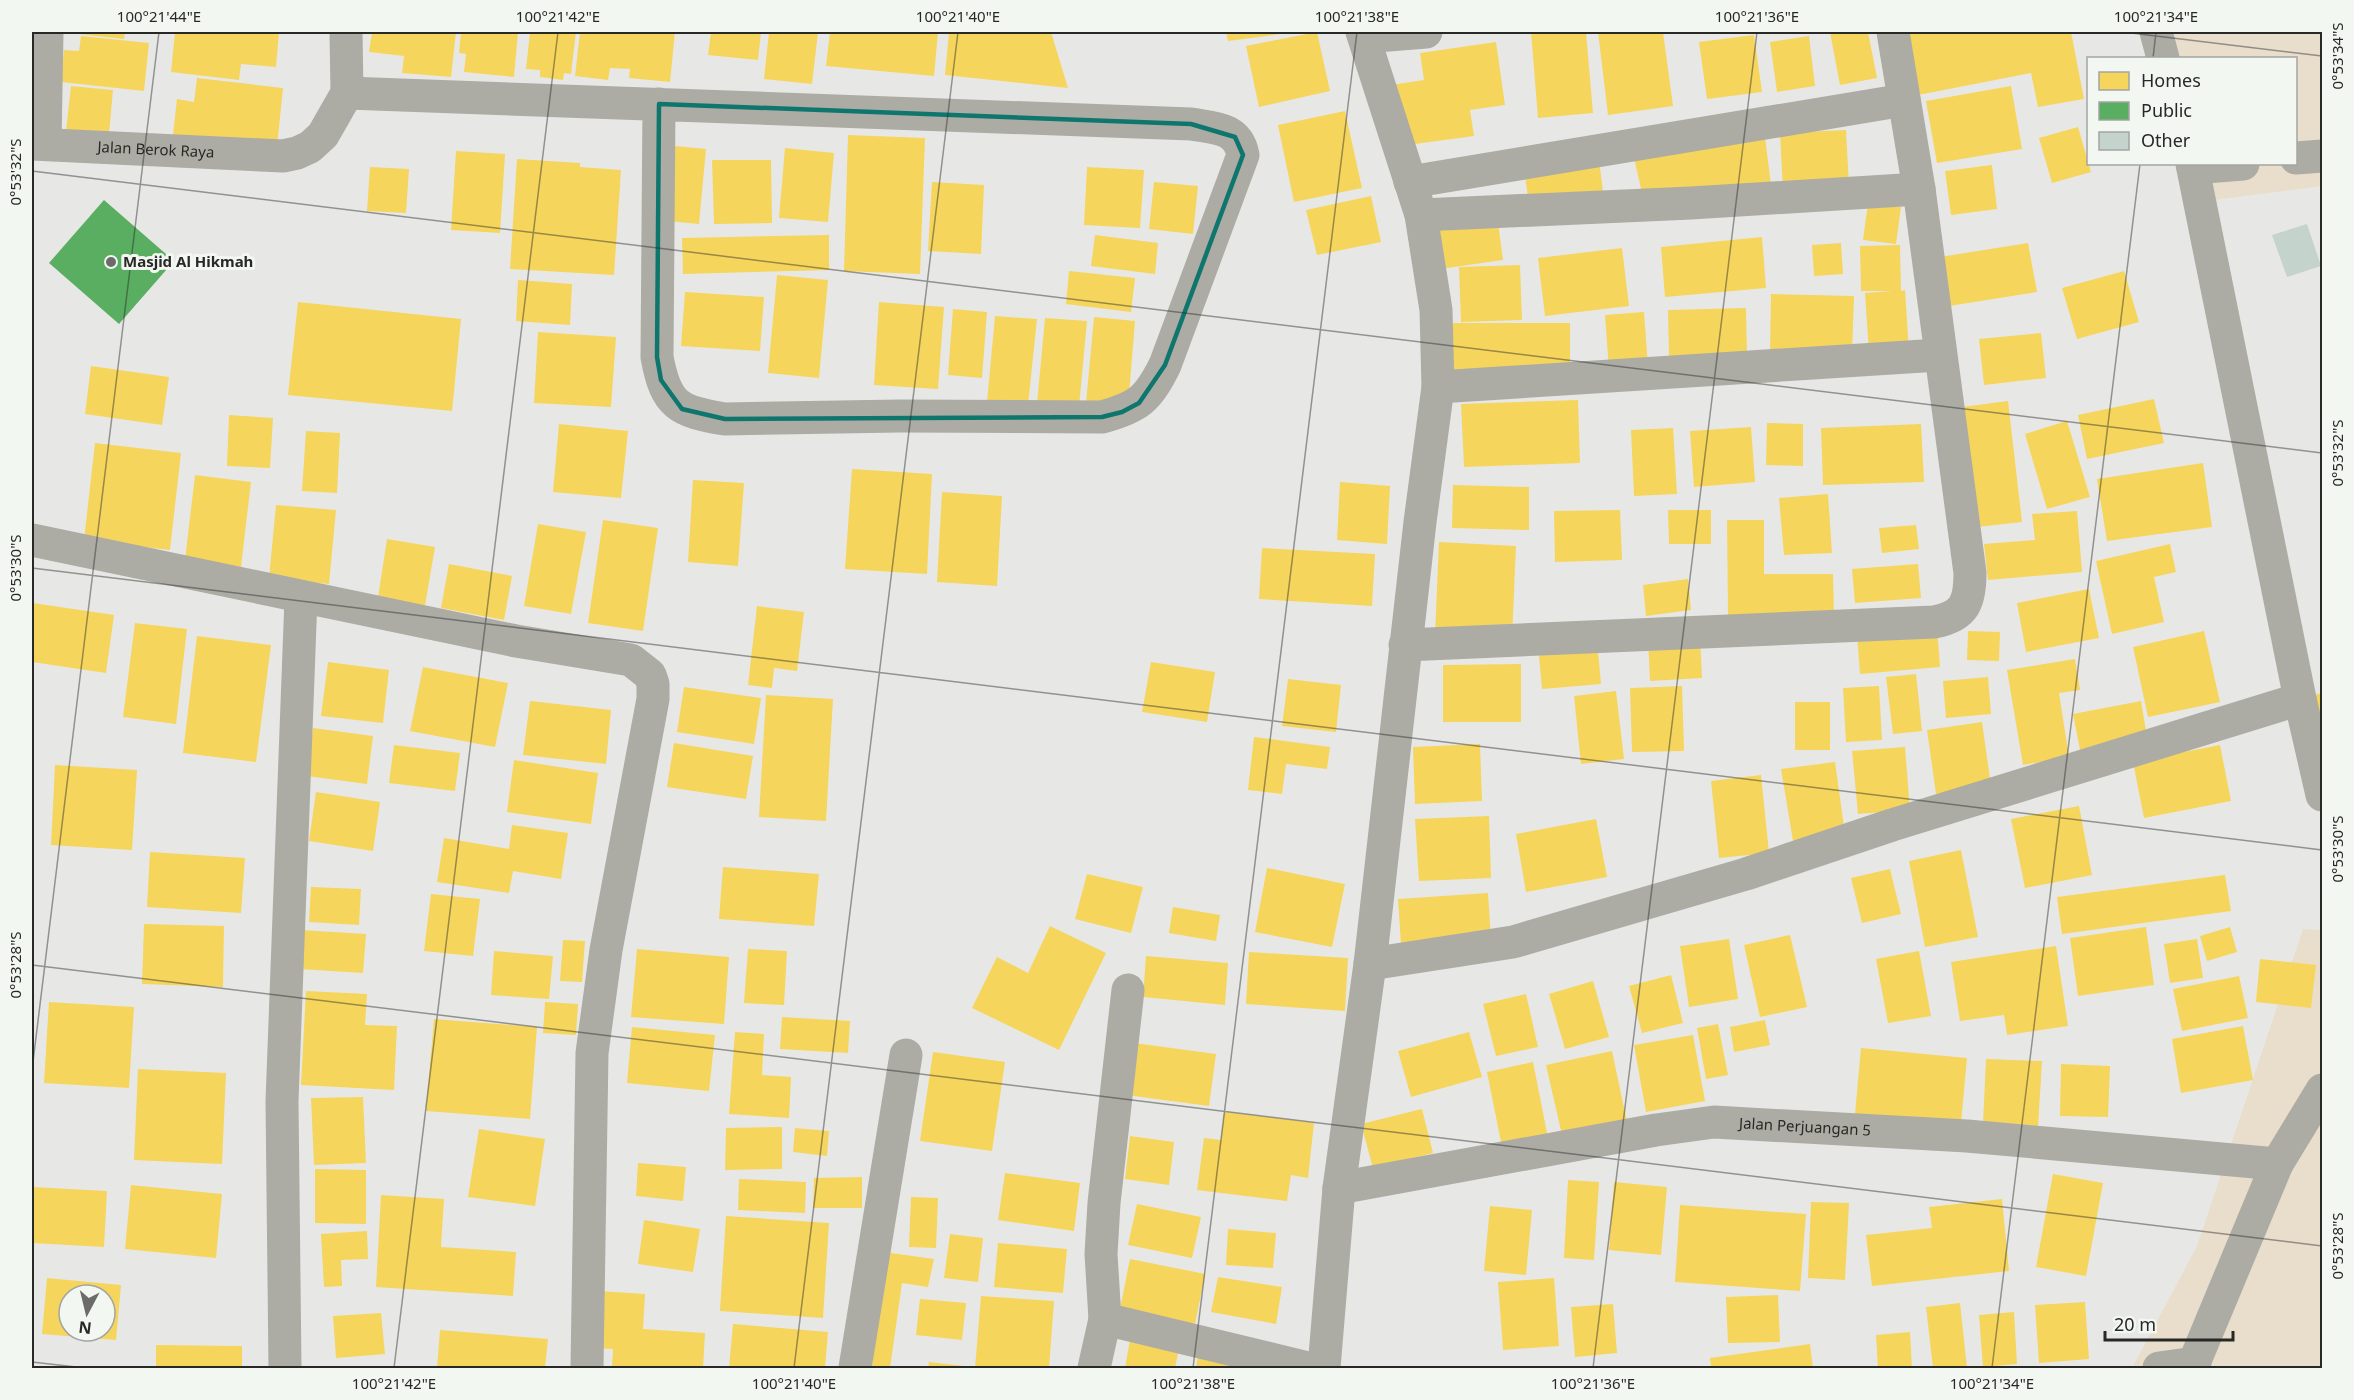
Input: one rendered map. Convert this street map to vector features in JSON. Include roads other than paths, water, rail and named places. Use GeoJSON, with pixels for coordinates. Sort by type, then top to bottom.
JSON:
{"type":"FeatureCollection","features":[{"type":"Feature","properties":{"kind":"street"},"geometry":{"type":"LineString","coordinates":[[38,144],[47,32]]}},
{"type":"Feature","properties":{"kind":"street"},"geometry":{"type":"LineString","coordinates":[[346,32],[347,93],[659,104],[1191,124],[1217,129],[1235,137],[1239,140],[1243,155],[1173,338],[1165,365],[1155,385],[1139,403],[1122,412],[1102,417],[900,416],[725,419],[682,409],[671,398],[661,380],[657,357],[659,104]]}},
{"type":"Feature","properties":{"kind":"street"},"geometry":{"type":"LineString","coordinates":[[1324,1368],[1339,1188],[1370,964],[1405,645],[1438,387],[1436,310],[1421,215],[1363,34],[1426,32]]}},
{"type":"Feature","properties":{"kind":"street"},"geometry":{"type":"LineString","coordinates":[[1405,645],[1934,622],[1954,616],[1967,602],[1970,573],[1918,189],[1893,32]]}},
{"type":"Feature","properties":{"kind":"street"},"geometry":{"type":"LineString","coordinates":[[2156,32],[2163,57]]}},
{"type":"Feature","properties":{"kind":"street","name":"Jalan Berok Raya"},"geometry":{"type":"LineString","coordinates":[[38,144],[283,156],[310,147],[323,135],[347,93]]}},
{"type":"Feature","properties":{"kind":"street"},"geometry":{"type":"LineString","coordinates":[[1410,182],[1904,100]]}},
{"type":"Feature","properties":{"kind":"street"},"geometry":{"type":"LineString","coordinates":[[2297,158],[2322,156]]}},
{"type":"Feature","properties":{"kind":"street"},"geometry":{"type":"LineString","coordinates":[[2218,165],[2192,166],[2300,699],[2322,795]]}},
{"type":"Feature","properties":{"kind":"street"},"geometry":{"type":"LineString","coordinates":[[1421,215],[1691,203],[1918,189]]}},
{"type":"Feature","properties":{"kind":"street"},"geometry":{"type":"LineString","coordinates":[[1438,387],[1939,355]]}},
{"type":"Feature","properties":{"kind":"street"},"geometry":{"type":"LineString","coordinates":[[32,540],[301,598],[516,641],[631,660],[650,675],[653,684],[653,699],[606,950],[592,1053],[587,1368]]}},
{"type":"Feature","properties":{"kind":"street"},"geometry":{"type":"LineString","coordinates":[[285,1368],[282,1101],[301,598]]}},
{"type":"Feature","properties":{"kind":"street"},"geometry":{"type":"LineString","coordinates":[[1370,964],[1524,939],[1746,874],[1892,825],[2300,699]]}},
{"type":"Feature","properties":{"kind":"street"},"geometry":{"type":"LineString","coordinates":[[1094,1368],[1105,1319],[1101,1254],[1104,1203],[1128,990]]}},
{"type":"Feature","properties":{"kind":"street"},"geometry":{"type":"LineString","coordinates":[[855,1368],[906,1055]]}},
{"type":"Feature","properties":{"kind":"street"},"geometry":{"type":"LineString","coordinates":[[2159,1368],[2194,1366],[2277,1164],[2322,1090]]}},
{"type":"Feature","properties":{"kind":"street","name":"Jalan Perjuangan 5"},"geometry":{"type":"LineString","coordinates":[[1339,1188],[1656,1130],[1714,1122],[1967,1136],[2277,1164]]}},
{"type":"Feature","properties":{"kind":"street"},"geometry":{"type":"LineString","coordinates":[[1105,1319],[1308,1368]]}},
{"type":"Feature","properties":{"kind":"place","name":"Masjid Al Hikmah"},"geometry":{"type":"Point","coordinates":[111,262]}}]}
